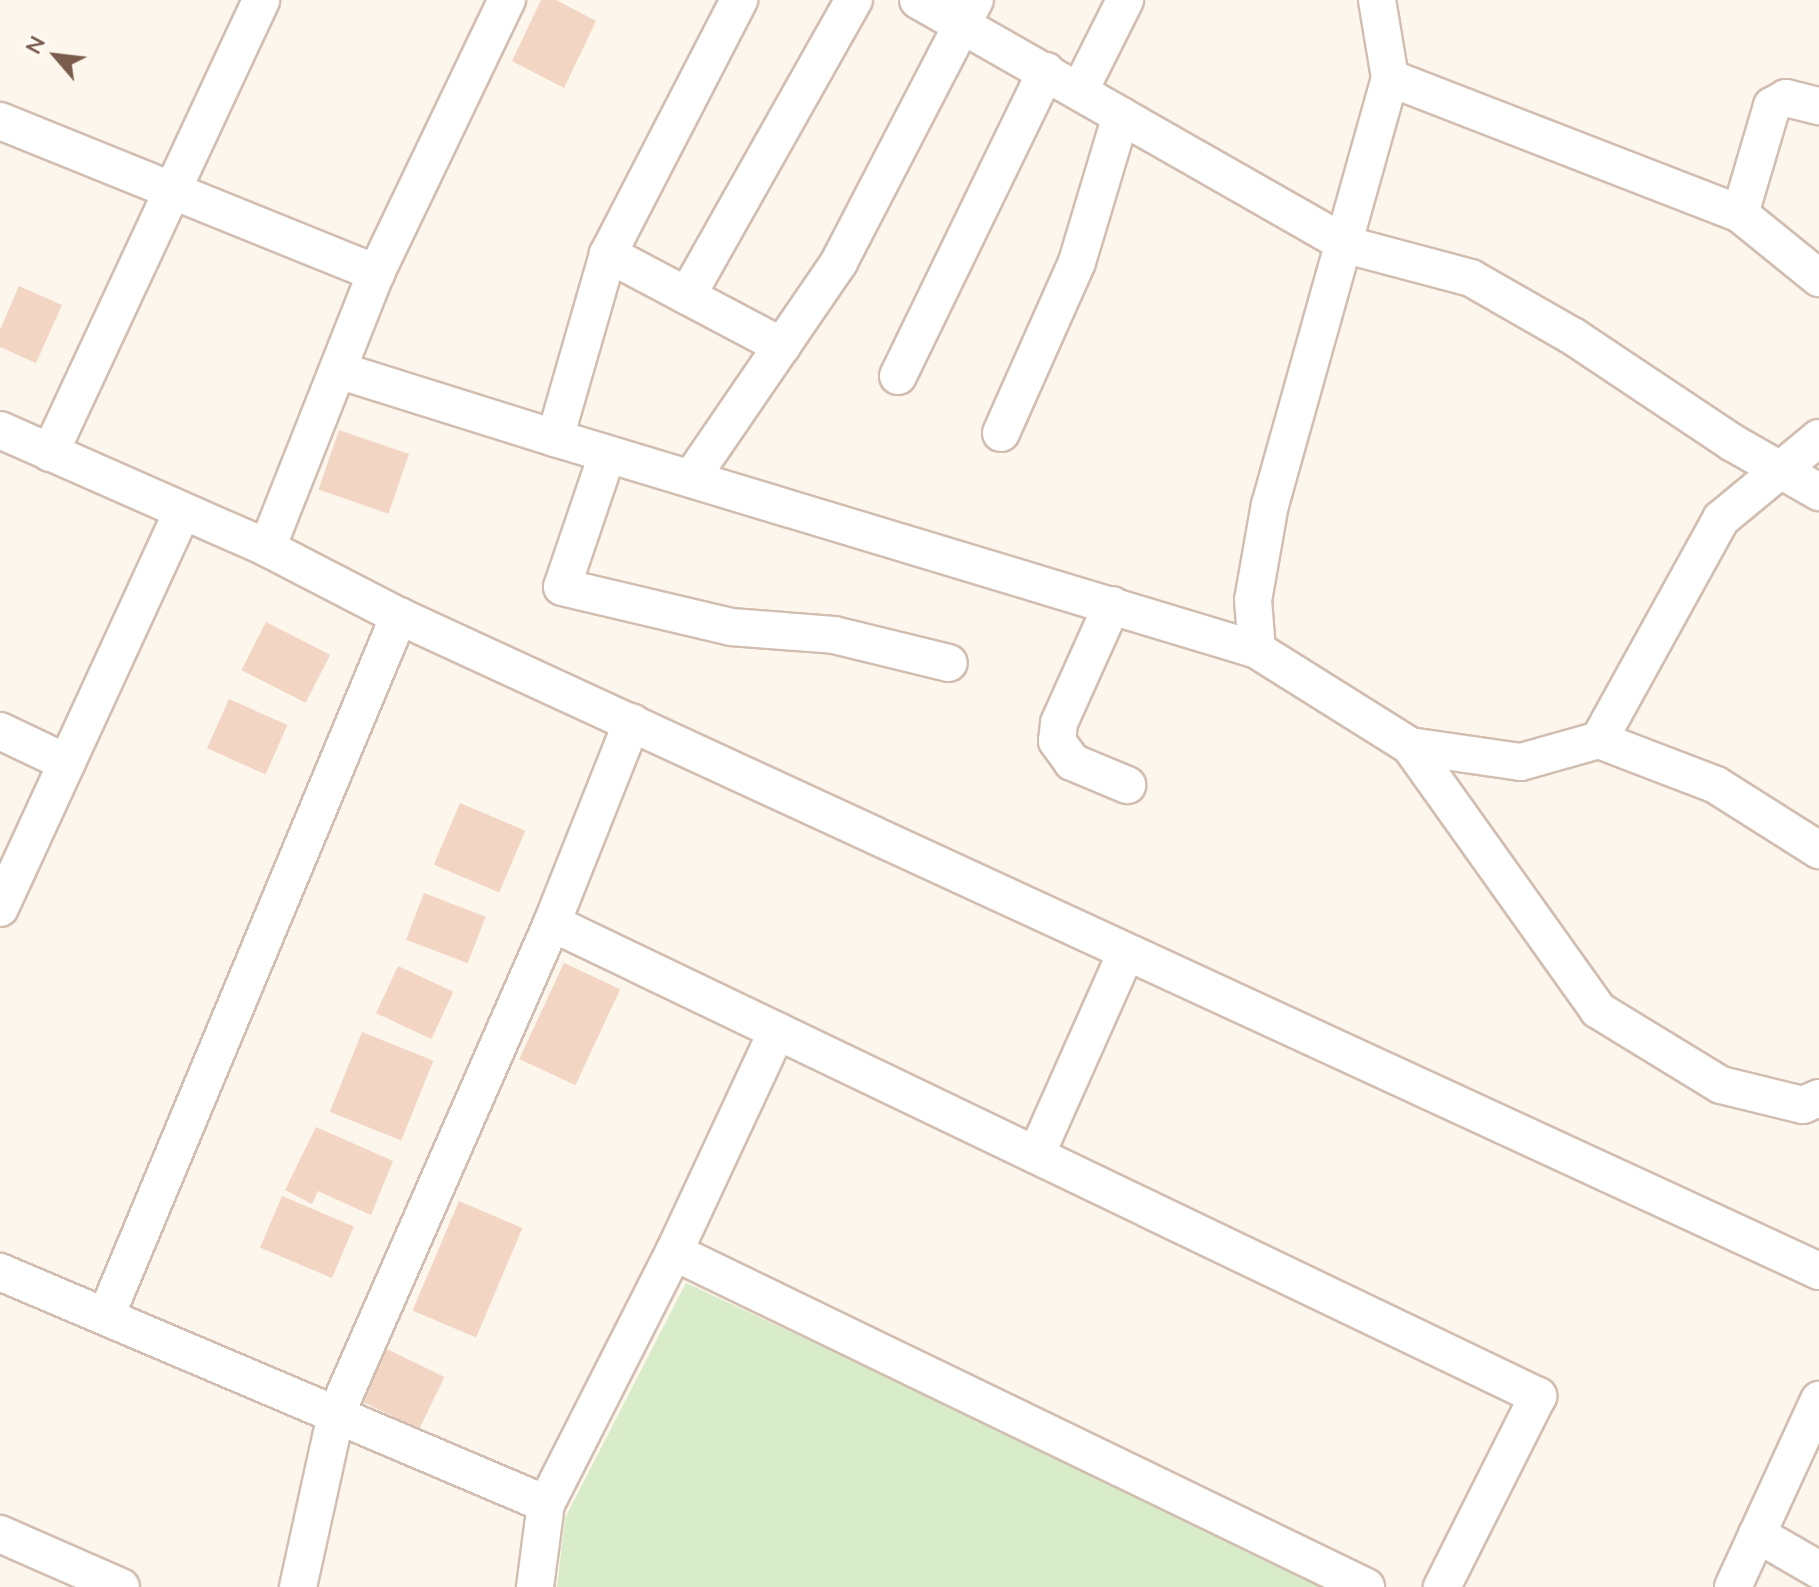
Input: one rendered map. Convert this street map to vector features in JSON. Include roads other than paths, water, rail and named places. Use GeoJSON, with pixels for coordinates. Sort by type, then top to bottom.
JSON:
{"type":"FeatureCollection","features":[{"type":"Feature","properties":{"kind":"street"},"geometry":{"type":"LineString","coordinates":[[50,453],[174,193],[261,0]]}},
{"type":"Feature","properties":{"kind":"street"},"geometry":{"type":"LineString","coordinates":[[267,548],[341,371],[376,273],[507,0]]}},
{"type":"Feature","properties":{"kind":"street"},"geometry":{"type":"LineString","coordinates":[[555,438],[608,254],[739,0]]}},
{"type":"Feature","properties":{"kind":"street"},"geometry":{"type":"LineString","coordinates":[[687,296],[854,0]]}},
{"type":"Feature","properties":{"kind":"street"},"geometry":{"type":"LineString","coordinates":[[918,0],[969,13],[1046,71],[1347,245],[1471,278],[1574,337],[1779,471],[1819,492]]}},
{"type":"Feature","properties":{"kind":"street"},"geometry":{"type":"LineString","coordinates":[[1080,90],[1125,0]]}},
{"type":"Feature","properties":{"kind":"street"},"geometry":{"type":"LineString","coordinates":[[1257,650],[1253,600],[1270,504],[1292,412],[1347,245],[1390,78],[1377,0]]}},
{"type":"Feature","properties":{"kind":"street"},"geometry":{"type":"LineString","coordinates":[[692,477],[839,262],[969,13]]}},
{"type":"Feature","properties":{"kind":"street"},"geometry":{"type":"LineString","coordinates":[[898,376],[1046,71]]}},
{"type":"Feature","properties":{"kind":"street"},"geometry":{"type":"LineString","coordinates":[[1390,78],[1740,214],[1819,278]]}},
{"type":"Feature","properties":{"kind":"street"},"geometry":{"type":"LineString","coordinates":[[1740,214],[1772,106],[1786,98],[1819,106]]}},
{"type":"Feature","properties":{"kind":"street"},"geometry":{"type":"LineString","coordinates":[[1001,433],[1077,262],[1121,115]]}},
{"type":"Feature","properties":{"kind":"street"},"geometry":{"type":"LineString","coordinates":[[0,121],[376,273]]}},
{"type":"Feature","properties":{"kind":"street"},"geometry":{"type":"LineString","coordinates":[[608,254],[782,346]]}},
{"type":"Feature","properties":{"kind":"street"},"geometry":{"type":"LineString","coordinates":[[341,371],[607,455],[692,477],[1257,650],[1410,746],[1598,1010],[1721,1085],[1803,1105],[1819,1098]]}},
{"type":"Feature","properties":{"kind":"street"},"geometry":{"type":"LineString","coordinates":[[0,430],[267,548],[399,616],[1819,1271]]}},
{"type":"Feature","properties":{"kind":"street"},"geometry":{"type":"LineString","coordinates":[[1599,740],[1721,519],[1819,438]]}},
{"type":"Feature","properties":{"kind":"street"},"geometry":{"type":"LineString","coordinates":[[607,455],[562,587],[731,627],[834,635],[949,663]]}},
{"type":"Feature","properties":{"kind":"street"},"geometry":{"type":"LineString","coordinates":[[0,908],[182,513]]}},
{"type":"Feature","properties":{"kind":"street"},"geometry":{"type":"LineString","coordinates":[[1112,605],[1064,710],[1057,741],[1072,762],[1127,785]]}},
{"type":"Feature","properties":{"kind":"street"},"geometry":{"type":"LineString","coordinates":[[106,1316],[399,616]]}},
{"type":"Feature","properties":{"kind":"street"},"geometry":{"type":"LineString","coordinates":[[298,1587],[336,1414],[552,923],[632,722]]}},
{"type":"Feature","properties":{"kind":"street"},"geometry":{"type":"LineString","coordinates":[[0,731],[67,763]]}},
{"type":"Feature","properties":{"kind":"street"},"geometry":{"type":"LineString","coordinates":[[1410,746],[1521,762],[1599,740],[1716,785],[1819,850]]}},
{"type":"Feature","properties":{"kind":"street"},"geometry":{"type":"LineString","coordinates":[[552,923],[1538,1396],[1442,1587]]}},
{"type":"Feature","properties":{"kind":"street"},"geometry":{"type":"LineString","coordinates":[[1036,1155],[1126,953]]}},
{"type":"Feature","properties":{"kind":"street"},"geometry":{"type":"LineString","coordinates":[[535,1587],[546,1504],[674,1252],[777,1031]]}},
{"type":"Feature","properties":{"kind":"street"},"geometry":{"type":"LineString","coordinates":[[674,1252],[1366,1587]]}},
{"type":"Feature","properties":{"kind":"street"},"geometry":{"type":"LineString","coordinates":[[0,1272],[546,1504]]}},
{"type":"Feature","properties":{"kind":"street"},"geometry":{"type":"LineString","coordinates":[[1733,1587],[1819,1400]]}},
{"type":"Feature","properties":{"kind":"street"},"geometry":{"type":"LineString","coordinates":[[0,1534],[121,1587]]}},
{"type":"Feature","properties":{"kind":"street"},"geometry":{"type":"LineString","coordinates":[[1757,1534],[1819,1570]]}}]}
